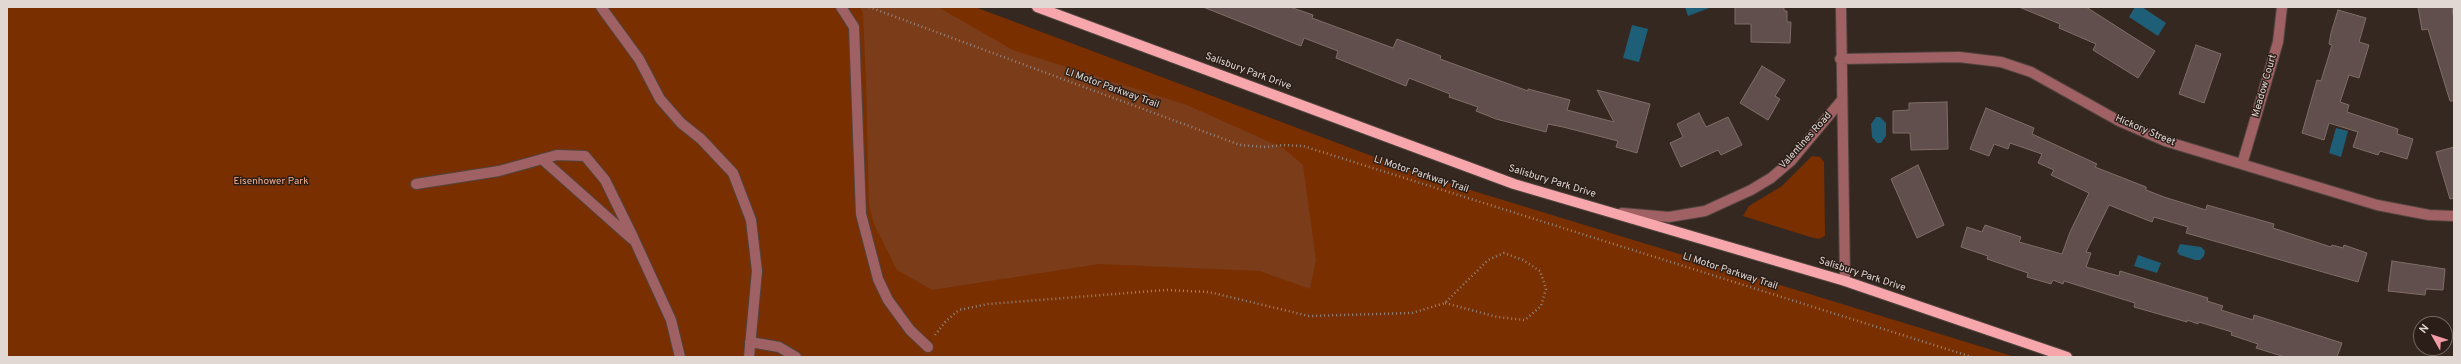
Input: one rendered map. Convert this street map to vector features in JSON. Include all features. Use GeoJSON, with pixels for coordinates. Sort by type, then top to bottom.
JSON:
{"type":"FeatureCollection","features":[{"type":"Feature","properties":{"kind":"main road","name":"Salisbury Park Drive"},"geometry":{"type":"LineString","coordinates":[[1037,7],[1514,184],[1845,281],[2067,357]]}},
{"type":"Feature","properties":{"kind":"street"},"geometry":{"type":"LineString","coordinates":[[601,7],[639,59],[660,98],[681,123],[701,139],[733,173],[752,220],[757,271],[749,357]]}},
{"type":"Feature","properties":{"kind":"street"},"geometry":{"type":"LineString","coordinates":[[841,7],[854,27],[862,214],[878,279],[888,300],[910,330],[928,347]]}},
{"type":"Feature","properties":{"kind":"street","name":"Valentines Road"},"geometry":{"type":"LineString","coordinates":[[1840,7],[1845,281]]}},
{"type":"Feature","properties":{"kind":"street","name":"Meadow Court"},"geometry":{"type":"LineString","coordinates":[[2242,164],[2278,42],[2282,7]]}},
{"type":"Feature","properties":{"kind":"street","name":"Hickory Street"},"geometry":{"type":"LineString","coordinates":[[1840,59],[1959,57],[2000,62],[2031,72],[2052,82],[2129,126],[2165,141],[2377,205],[2422,214],[2454,216]]}},
{"type":"Feature","properties":{"kind":"street","name":"Valentines Road"},"geometry":{"type":"LineString","coordinates":[[1610,212],[1669,217],[1705,211],[1751,190],[1771,178],[1791,161],[1841,101]]}},
{"type":"Feature","properties":{"kind":"street"},"geometry":{"type":"LineString","coordinates":[[416,184],[499,171],[557,155],[585,156],[605,180],[636,243],[671,320],[680,357]]}},
{"type":"Feature","properties":{"kind":"street"},"geometry":{"type":"LineString","coordinates":[[542,159],[636,243]]}},
{"type":"Feature","properties":{"kind":"street"},"geometry":{"type":"LineString","coordinates":[[750,342],[779,347],[796,357]]}},
{"type":"Feature","properties":{"kind":"path","name":"LI Motor Parkway Trail"},"geometry":{"type":"LineString","coordinates":[[869,7],[1240,145],[1266,147],[1282,145],[1303,146],[1972,357]]}},
{"type":"Feature","properties":{"kind":"path"},"geometry":{"type":"LineString","coordinates":[[928,347],[946,321],[959,310],[988,304],[1166,290],[1209,292],[1309,316],[1412,313],[1445,303],[1488,260],[1504,253],[1523,260],[1540,271],[1546,289],[1541,306],[1526,320],[1497,317],[1445,303]]}},
{"type":"Feature","properties":{"kind":"green space","name":"Eisenhower Park"},"geometry":{"type":"Polygon","coordinates":[[[7,7],[975,7],[1428,177],[2015,357],[7,357],[7,7]]]}},
{"type":"Feature","properties":{"kind":"green space"},"geometry":{"type":"Polygon","coordinates":[[[1812,156],[1820,157],[1824,162],[1825,236],[1819,239],[1810,237],[1743,216],[1749,206],[1782,186],[1812,156]]]}},
{"type":"Feature","properties":{"kind":"shaded area"},"geometry":{"type":"Polygon","coordinates":[[[860,7],[938,7],[1013,50],[1187,105],[1283,148],[1303,165],[1316,260],[1310,289],[1260,271],[1099,264],[932,290],[897,270],[874,224],[869,206],[863,13],[860,7]]]}},
{"type":"Feature","properties":{"kind":"water"},"geometry":{"type":"Polygon","coordinates":[[[1685,7],[1712,7],[1688,16],[1685,7]]]}},
{"type":"Feature","properties":{"kind":"water"},"geometry":{"type":"Polygon","coordinates":[[[2135,7],[2142,7],[2166,23],[2158,36],[2129,17],[2135,7]]]}},
{"type":"Feature","properties":{"kind":"water"},"geometry":{"type":"Polygon","coordinates":[[[1632,25],[1648,29],[1639,62],[1623,58],[1632,25]]]}},
{"type":"Feature","properties":{"kind":"water"},"geometry":{"type":"Polygon","coordinates":[[[1876,117],[1880,117],[1886,123],[1886,136],[1881,143],[1877,143],[1872,137],[1871,124],[1876,117]]]}},
{"type":"Feature","properties":{"kind":"water"},"geometry":{"type":"Polygon","coordinates":[[[2336,128],[2348,131],[2341,157],[2329,153],[2336,128]]]}},
{"type":"Feature","properties":{"kind":"water"},"geometry":{"type":"Polygon","coordinates":[[[2180,244],[2201,247],[2205,251],[2204,256],[2200,260],[2195,260],[2180,255],[2177,252],[2180,244]]]}},
{"type":"Feature","properties":{"kind":"water"},"geometry":{"type":"Polygon","coordinates":[[[2138,255],[2161,263],[2157,273],[2134,266],[2138,255]]]}},
{"type":"Feature","properties":{"kind":"building"},"geometry":{"type":"Polygon","coordinates":[[[1203,7],[1290,7],[1313,15],[1312,18],[1393,48],[1397,39],[1441,56],[1440,59],[1528,91],[1528,89],[1570,100],[1567,110],[1614,122],[1597,90],[1650,104],[1637,153],[1616,147],[1618,141],[1563,127],[1548,124],[1546,132],[1496,119],[1476,111],[1478,107],[1449,97],[1450,94],[1409,78],[1406,86],[1336,58],[1338,51],[1304,38],[1301,46],[1203,7]]]}},
{"type":"Feature","properties":{"kind":"building"},"geometry":{"type":"Polygon","coordinates":[[[1735,7],[1784,7],[1784,11],[1787,11],[1787,22],[1791,22],[1790,43],[1751,42],[1751,24],[1735,24],[1735,7]]]}},
{"type":"Feature","properties":{"kind":"building"},"geometry":{"type":"Polygon","coordinates":[[[2019,7],[2086,7],[2155,51],[2138,78],[2093,50],[2096,44],[2059,28],[2060,24],[2019,7]]]}},
{"type":"Feature","properties":{"kind":"building"},"geometry":{"type":"Polygon","coordinates":[[[2418,7],[2452,7],[2454,21],[2454,101],[2450,101],[2428,29],[2422,30],[2418,7]]]}},
{"type":"Feature","properties":{"kind":"building"},"geometry":{"type":"Polygon","coordinates":[[[2338,10],[2366,18],[2359,42],[2369,45],[2359,78],[2349,75],[2340,102],[2349,105],[2347,112],[2398,129],[2397,134],[2413,139],[2407,159],[2380,151],[2378,155],[2353,147],[2358,132],[2329,123],[2324,140],[2302,133],[2317,80],[2321,81],[2332,45],[2329,44],[2338,10]]]}},
{"type":"Feature","properties":{"kind":"building"},"geometry":{"type":"Polygon","coordinates":[[[2196,45],[2221,54],[2204,103],[2179,94],[2196,45]]]}},
{"type":"Feature","properties":{"kind":"building"},"geometry":{"type":"Polygon","coordinates":[[[1762,66],[1785,80],[1775,96],[1780,99],[1768,120],[1740,103],[1762,66]]]}},
{"type":"Feature","properties":{"kind":"building"},"geometry":{"type":"Polygon","coordinates":[[[1947,102],[1948,149],[1911,150],[1910,133],[1893,133],[1893,111],[1909,110],[1909,103],[1947,102]]]}},
{"type":"Feature","properties":{"kind":"building"},"geometry":{"type":"Polygon","coordinates":[[[1986,108],[2034,128],[2032,134],[2097,164],[2095,167],[2146,187],[2146,190],[2164,197],[2206,210],[2207,205],[2274,224],[2273,228],[2331,247],[2332,245],[2343,248],[2344,245],[2367,253],[2358,282],[2186,233],[2188,227],[2154,217],[2152,222],[2109,205],[2086,252],[2091,253],[2086,267],[2119,276],[2120,271],[2208,298],[2207,301],[2223,306],[2221,310],[2253,320],[2254,315],[2342,343],[2337,357],[2285,357],[2256,348],[2258,344],[2231,335],[2232,332],[2199,322],[2198,324],[2187,320],[2187,322],[2134,307],[2135,303],[2064,281],[2063,284],[2053,280],[2051,284],[2027,277],[2028,273],[1987,259],[1988,256],[1961,247],[1967,227],[1982,232],[1985,225],[2021,237],[2019,242],[2062,254],[2070,232],[2089,193],[2051,175],[2054,170],[2038,163],[2042,154],[2010,143],[2008,149],[1994,144],[1989,156],[1970,149],[1986,108]]]}},
{"type":"Feature","properties":{"kind":"building"},"geometry":{"type":"Polygon","coordinates":[[[1699,113],[1706,127],[1728,117],[1742,145],[1721,155],[1718,150],[1681,167],[1670,143],[1683,137],[1677,124],[1699,113]]]}},
{"type":"Feature","properties":{"kind":"building"},"geometry":{"type":"Polygon","coordinates":[[[2454,147],[2454,198],[2450,199],[2436,152],[2454,147]]]}},
{"type":"Feature","properties":{"kind":"building"},"geometry":{"type":"Polygon","coordinates":[[[1918,165],[1944,225],[1917,238],[1891,179],[1918,165]]]}},
{"type":"Feature","properties":{"kind":"building"},"geometry":{"type":"Polygon","coordinates":[[[2392,261],[2445,269],[2443,290],[2426,289],[2425,295],[2388,291],[2392,261]]]}}]}
